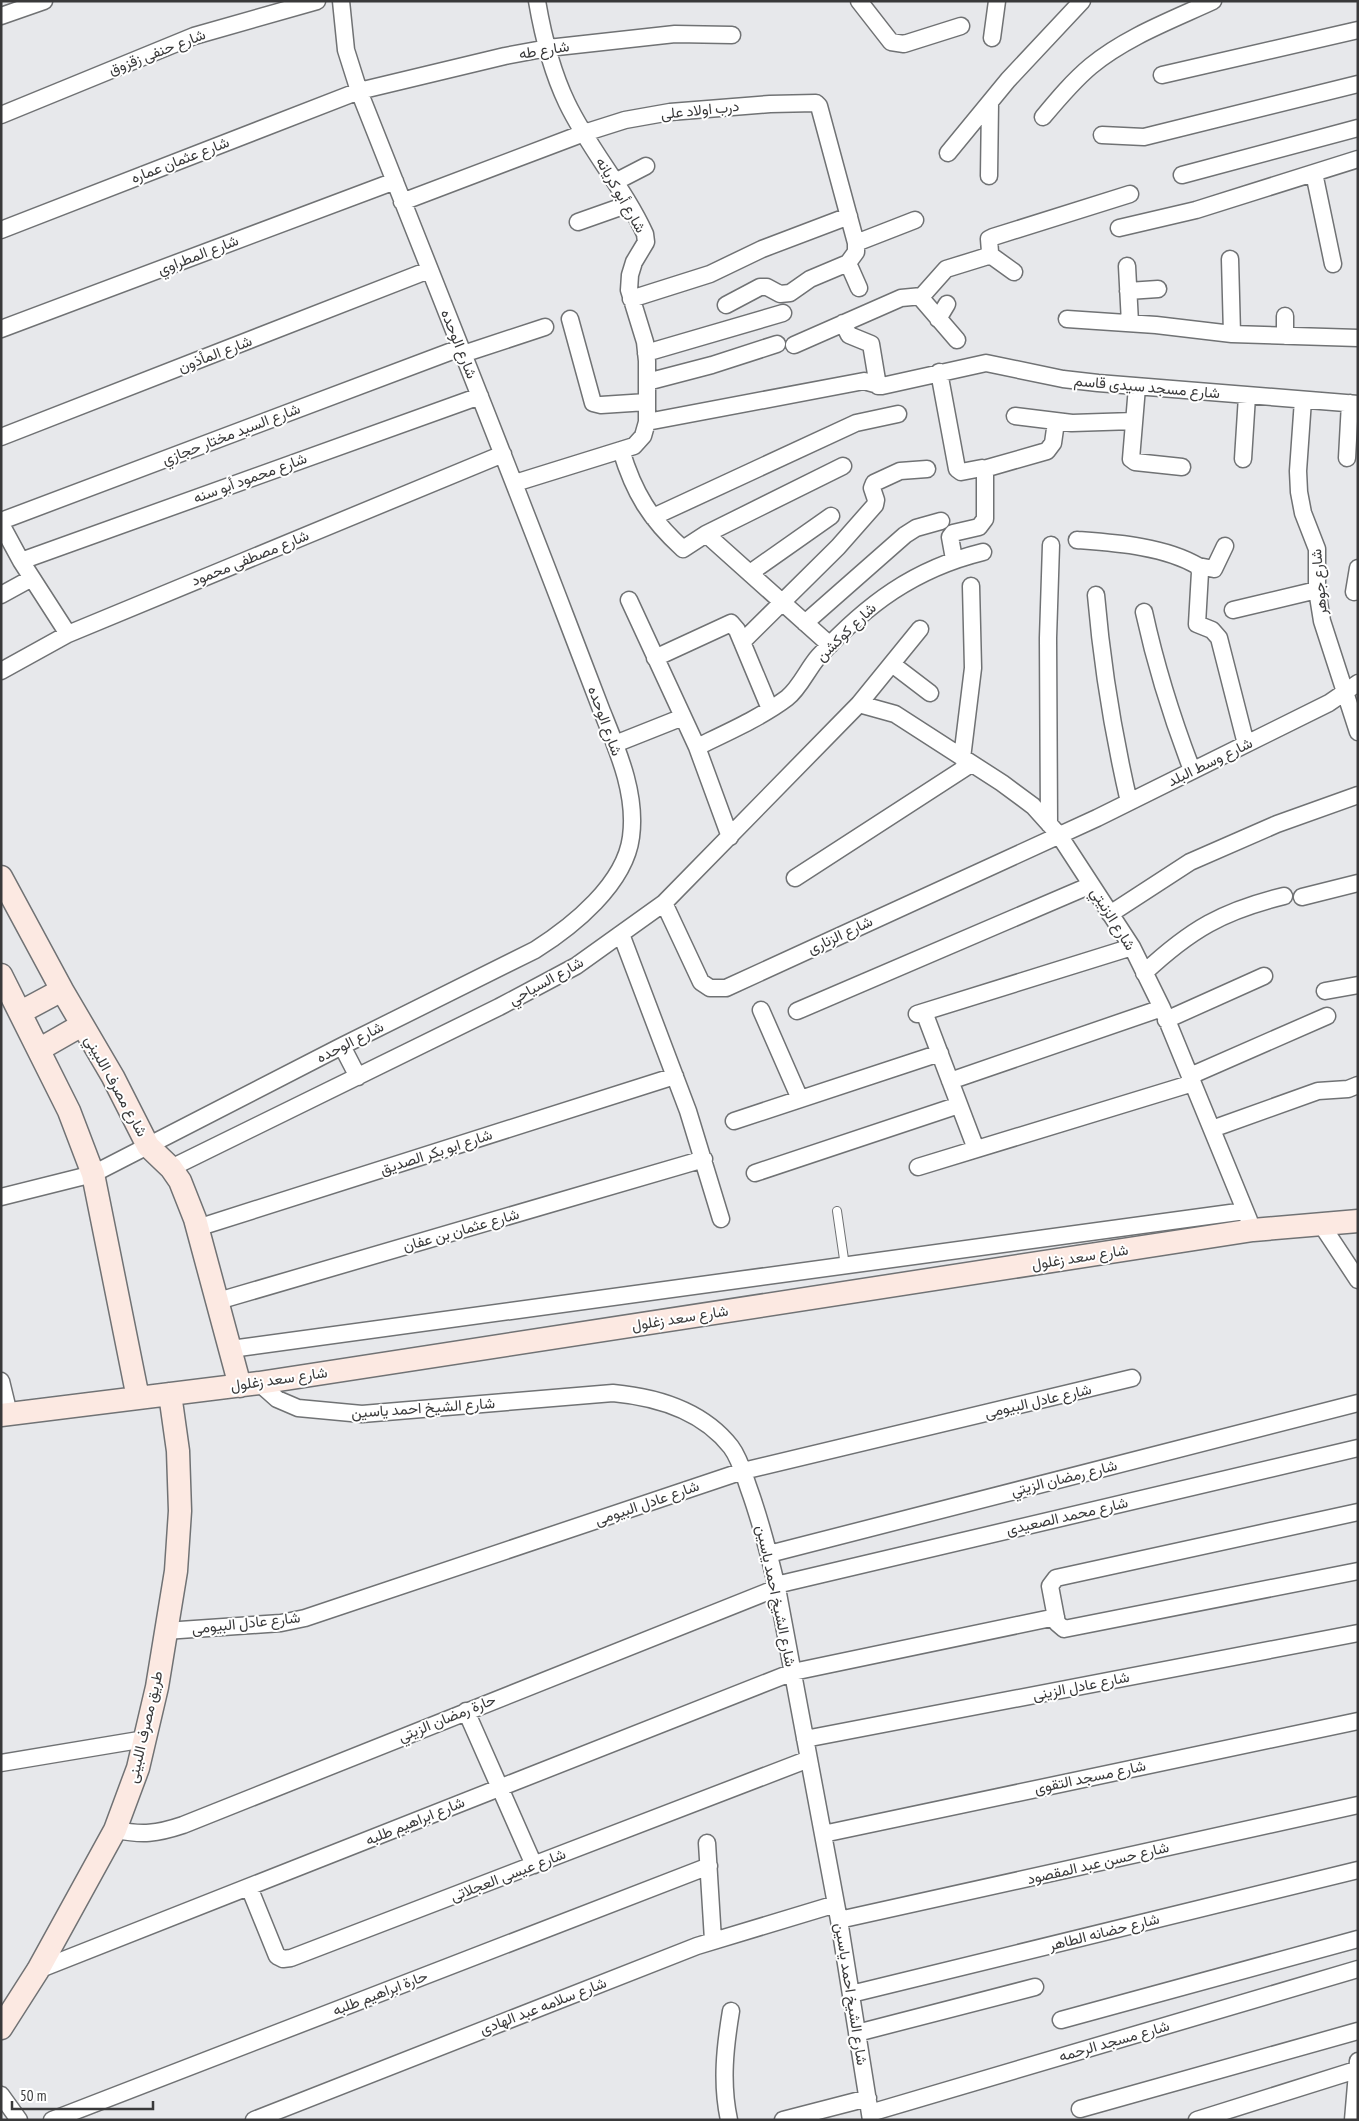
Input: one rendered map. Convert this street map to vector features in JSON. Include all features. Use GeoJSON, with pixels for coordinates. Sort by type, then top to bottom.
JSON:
{"type":"FeatureCollection","features":[{"type":"Feature","properties":{"kind":"street"},"geometry":{"type":"LineString","coordinates":[[1,16],[44,1]]}},
{"type":"Feature","properties":{"kind":"street","name":"شارع حنفى زقزوق"},"geometry":{"type":"LineString","coordinates":[[1,115],[194,36],[318,1]]}},
{"type":"Feature","properties":{"kind":"street","name":"شارع الوحده"},"geometry":{"type":"LineString","coordinates":[[93,1174],[342,1046],[535,950],[557,936],[591,906],[619,871],[629,852],[632,835],[632,806],[615,744],[515,483],[358,91],[346,50],[341,1]]}},
{"type":"Feature","properties":{"kind":"street","name":"شارع أبو كريانه"},"geometry":{"type":"LineString","coordinates":[[515,483],[621,450],[640,441],[647,422],[645,342],[631,299],[630,275],[634,262],[646,242],[645,234],[629,204],[584,133],[560,86],[548,48],[538,1]]}},
{"type":"Feature","properties":{"kind":"street"},"geometry":{"type":"LineString","coordinates":[[859,1],[891,42],[904,44],[961,26]]}},
{"type":"Feature","properties":{"kind":"street"},"geometry":{"type":"LineString","coordinates":[[992,38],[997,1]]}},
{"type":"Feature","properties":{"kind":"street"},"geometry":{"type":"LineString","coordinates":[[948,153],[990,103],[1082,1]]}},
{"type":"Feature","properties":{"kind":"street"},"geometry":{"type":"LineString","coordinates":[[1043,117],[1066,90],[1091,66],[1120,46],[1213,1]]}},
{"type":"Feature","properties":{"kind":"street"},"geometry":{"type":"LineString","coordinates":[[1162,75],[1358,30]]}},
{"type":"Feature","properties":{"kind":"street","name":"شارع طه"},"geometry":{"type":"LineString","coordinates":[[358,91],[505,56],[548,48],[675,34],[732,35]]}},
{"type":"Feature","properties":{"kind":"street"},"geometry":{"type":"LineString","coordinates":[[1102,135],[1144,137],[1358,84]]}},
{"type":"Feature","properties":{"kind":"street","name":"شارع عثمان عماره"},"geometry":{"type":"LineString","coordinates":[[1,230],[358,91]]}},
{"type":"Feature","properties":{"kind":"street","name":"درب اولاد على"},"geometry":{"type":"LineString","coordinates":[[402,202],[584,133],[625,120],[670,112],[770,104],[816,103],[819,106],[856,243]]}},
{"type":"Feature","properties":{"kind":"street"},"geometry":{"type":"LineString","coordinates":[[989,176],[990,103]]}},
{"type":"Feature","properties":{"kind":"street"},"geometry":{"type":"LineString","coordinates":[[1182,175],[1358,128]]}},
{"type":"Feature","properties":{"kind":"street"},"geometry":{"type":"LineString","coordinates":[[1119,228],[1196,210],[1358,159]]}},
{"type":"Feature","properties":{"kind":"street"},"geometry":{"type":"LineString","coordinates":[[615,182],[646,166]]}},
{"type":"Feature","properties":{"kind":"street"},"geometry":{"type":"LineString","coordinates":[[1314,173],[1333,264]]}},
{"type":"Feature","properties":{"kind":"street","name":"شارع المطراوي"},"geometry":{"type":"LineString","coordinates":[[1,329],[395,181]]}},
{"type":"Feature","properties":{"kind":"street"},"geometry":{"type":"LineString","coordinates":[[1014,272],[989,254],[989,239],[1130,194]]}},
{"type":"Feature","properties":{"kind":"street"},"geometry":{"type":"LineString","coordinates":[[578,222],[629,204]]}},
{"type":"Feature","properties":{"kind":"street"},"geometry":{"type":"LineString","coordinates":[[631,299],[710,274],[762,249],[849,216]]}},
{"type":"Feature","properties":{"kind":"street"},"geometry":{"type":"LineString","coordinates":[[726,305],[760,287],[767,287],[780,294],[790,293],[810,279],[848,263],[856,252],[856,243],[916,220]]}},
{"type":"Feature","properties":{"kind":"street"},"geometry":{"type":"LineString","coordinates":[[794,345],[901,298],[920,297],[946,268],[989,254]]}},
{"type":"Feature","properties":{"kind":"street"},"geometry":{"type":"LineString","coordinates":[[1230,259],[1232,334]]}},
{"type":"Feature","properties":{"kind":"street"},"geometry":{"type":"LineString","coordinates":[[848,263],[859,288]]}},
{"type":"Feature","properties":{"kind":"street"},"geometry":{"type":"LineString","coordinates":[[1127,266],[1130,323]]}},
{"type":"Feature","properties":{"kind":"street","name":"شارع المأذون"},"geometry":{"type":"LineString","coordinates":[[1,437],[429,270]]}},
{"type":"Feature","properties":{"kind":"street"},"geometry":{"type":"LineString","coordinates":[[1128,291],[1158,289]]}},
{"type":"Feature","properties":{"kind":"street"},"geometry":{"type":"LineString","coordinates":[[920,297],[957,340]]}},
{"type":"Feature","properties":{"kind":"street"},"geometry":{"type":"LineString","coordinates":[[938,319],[948,304]]}},
{"type":"Feature","properties":{"kind":"street"},"geometry":{"type":"LineString","coordinates":[[646,353],[783,313]]}},
{"type":"Feature","properties":{"kind":"street"},"geometry":{"type":"LineString","coordinates":[[1285,316],[1285,336]]}},
{"type":"Feature","properties":{"kind":"street"},"geometry":{"type":"LineString","coordinates":[[570,319],[593,403],[601,405],[647,402]]}},
{"type":"Feature","properties":{"kind":"street"},"geometry":{"type":"LineString","coordinates":[[1066,319],[1130,323],[1232,334],[1358,338]]}},
{"type":"Feature","properties":{"kind":"street"},"geometry":{"type":"LineString","coordinates":[[647,422],[864,381],[878,386],[871,344],[849,335],[843,324]]}},
{"type":"Feature","properties":{"kind":"street","name":"شارع السيد مختار حجازي"},"geometry":{"type":"LineString","coordinates":[[1,523],[462,351],[544,327]]}},
{"type":"Feature","properties":{"kind":"street"},"geometry":{"type":"LineString","coordinates":[[647,382],[712,365],[777,344]]}},
{"type":"Feature","properties":{"kind":"street","name":"شارع مسجد سيدى قاسم"},"geometry":{"type":"LineString","coordinates":[[878,386],[986,363],[1063,379],[1137,387],[1354,404]]}},
{"type":"Feature","properties":{"kind":"street"},"geometry":{"type":"LineString","coordinates":[[939,372],[957,469],[961,472],[980,468],[984,469],[1047,451],[1053,443],[1056,422]]}},
{"type":"Feature","properties":{"kind":"street"},"geometry":{"type":"LineString","coordinates":[[1137,387],[1130,455],[1133,461],[1182,467]]}},
{"type":"Feature","properties":{"kind":"street","name":"شارع محمود أبو سنه"},"geometry":{"type":"LineString","coordinates":[[21,561],[480,396]]}},
{"type":"Feature","properties":{"kind":"street"},"geometry":{"type":"LineString","coordinates":[[1243,459],[1247,396]]}},
{"type":"Feature","properties":{"kind":"street","name":"شارع جوهر"},"geometry":{"type":"LineString","coordinates":[[1303,400],[1298,471],[1299,492],[1303,513],[1317,549],[1317,590],[1322,621],[1358,732]]}},
{"type":"Feature","properties":{"kind":"street"},"geometry":{"type":"LineString","coordinates":[[1347,458],[1354,404]]}},
{"type":"Feature","properties":{"kind":"street"},"geometry":{"type":"LineString","coordinates":[[653,517],[856,423],[898,414]]}},
{"type":"Feature","properties":{"kind":"street"},"geometry":{"type":"LineString","coordinates":[[1015,416],[1056,422],[1134,421]]}},
{"type":"Feature","properties":{"kind":"street"},"geometry":{"type":"LineString","coordinates":[[621,450],[630,478],[643,505],[661,529],[683,549],[706,534],[843,466]]}},
{"type":"Feature","properties":{"kind":"street","name":"شارع مصطفى محمود"},"geometry":{"type":"LineString","coordinates":[[1,670],[68,634],[503,454]]}},
{"type":"Feature","properties":{"kind":"street"},"geometry":{"type":"LineString","coordinates":[[742,642],[838,547],[875,505],[876,500],[872,488],[874,483],[900,471],[927,469]]}},
{"type":"Feature","properties":{"kind":"street"},"geometry":{"type":"LineString","coordinates":[[954,559],[950,537],[953,534],[979,527],[985,519],[984,469]]}},
{"type":"Feature","properties":{"kind":"street"},"geometry":{"type":"LineString","coordinates":[[750,573],[830,516]]}},
{"type":"Feature","properties":{"kind":"street"},"geometry":{"type":"LineString","coordinates":[[805,623],[905,535],[916,528],[941,521]]}},
{"type":"Feature","properties":{"kind":"street"},"geometry":{"type":"LineString","coordinates":[[1,523],[21,561],[68,634]]}},
{"type":"Feature","properties":{"kind":"street"},"geometry":{"type":"LineString","coordinates":[[706,534],[830,645]]}},
{"type":"Feature","properties":{"kind":"street"},"geometry":{"type":"LineString","coordinates":[[1077,540],[1138,547],[1167,554],[1198,566],[1214,569],[1225,546]]}},
{"type":"Feature","properties":{"kind":"street"},"geometry":{"type":"LineString","coordinates":[[1051,545],[1047,685],[1054,829]]}},
{"type":"Feature","properties":{"kind":"street","name":"شارع كوكشن"},"geometry":{"type":"LineString","coordinates":[[697,747],[789,697],[814,661],[844,629],[878,601],[914,576],[954,559],[983,552]]}},
{"type":"Feature","properties":{"kind":"street"},"geometry":{"type":"LineString","coordinates":[[1198,566],[1200,572],[1197,624],[1212,630],[1219,638],[1246,744]]}},
{"type":"Feature","properties":{"kind":"street"},"geometry":{"type":"LineString","coordinates":[[1354,592],[1358,568]]}},
{"type":"Feature","properties":{"kind":"street"},"geometry":{"type":"LineString","coordinates":[[1,595],[32,578]]}},
{"type":"Feature","properties":{"kind":"street"},"geometry":{"type":"LineString","coordinates":[[795,878],[966,761],[973,668],[971,586]]}},
{"type":"Feature","properties":{"kind":"street"},"geometry":{"type":"LineString","coordinates":[[1233,610],[1317,590]]}},
{"type":"Feature","properties":{"kind":"street"},"geometry":{"type":"LineString","coordinates":[[1096,595],[1102,665],[1108,704],[1129,802]]}},
{"type":"Feature","properties":{"kind":"street"},"geometry":{"type":"LineString","coordinates":[[629,600],[697,747],[730,837]]}},
{"type":"Feature","properties":{"kind":"street"},"geometry":{"type":"LineString","coordinates":[[1144,612],[1156,666],[1172,719],[1192,770]]}},
{"type":"Feature","properties":{"kind":"street"},"geometry":{"type":"LineString","coordinates":[[656,658],[726,623],[735,626],[770,709]]}},
{"type":"Feature","properties":{"kind":"street","name":"شارع السياحي"},"geometry":{"type":"LineString","coordinates":[[171,1168],[499,1007],[576,966],[621,934],[664,903],[730,837],[859,704],[920,629]]}},
{"type":"Feature","properties":{"kind":"street"},"geometry":{"type":"LineString","coordinates":[[892,664],[930,693]]}},
{"type":"Feature","properties":{"kind":"street","name":"شارع وسط البلد"},"geometry":{"type":"LineString","coordinates":[[1054,829],[1129,802],[1345,694],[1358,683]]}},
{"type":"Feature","properties":{"kind":"street","name":"شارع الزنيتي"},"geometry":{"type":"LineString","coordinates":[[859,704],[895,714],[1025,800],[1054,829],[1132,947],[1164,1014],[1249,1220]]}},
{"type":"Feature","properties":{"kind":"street"},"geometry":{"type":"LineString","coordinates":[[615,744],[683,718]]}},
{"type":"Feature","properties":{"kind":"street"},"geometry":{"type":"LineString","coordinates":[[1110,914],[1190,862],[1277,824],[1358,795]]}},
{"type":"Feature","properties":{"kind":"street","name":"شارع الزنارى"},"geometry":{"type":"LineString","coordinates":[[664,903],[701,982],[715,989],[726,988],[1054,829]]}},
{"type":"Feature","properties":{"kind":"street","name":"شارع مصرف اللبيني"},"geometry":{"type":"LineString","coordinates":[[1,877],[62,990],[113,1077],[148,1146],[171,1168],[180,1182],[197,1228],[232,1349],[249,1384]]}},
{"type":"Feature","properties":{"kind":"street"},"geometry":{"type":"LineString","coordinates":[[1302,897],[1358,883]]}},
{"type":"Feature","properties":{"kind":"street"},"geometry":{"type":"LineString","coordinates":[[797,1011],[1091,885]]}},
{"type":"Feature","properties":{"kind":"street"},"geometry":{"type":"LineString","coordinates":[[1144,973],[1174,945],[1208,922],[1245,906],[1284,896]]}},
{"type":"Feature","properties":{"kind":"street"},"geometry":{"type":"LineString","coordinates":[[621,934],[675,1076],[704,1160],[721,1219]]}},
{"type":"Feature","properties":{"kind":"street"},"geometry":{"type":"LineString","coordinates":[[976,1149],[940,1053],[920,1013],[1132,947]]}},
{"type":"Feature","properties":{"kind":"street"},"geometry":{"type":"LineString","coordinates":[[1,975],[22,1012],[69,1110],[93,1174],[138,1398]]}},
{"type":"Feature","properties":{"kind":"street"},"geometry":{"type":"LineString","coordinates":[[950,1081],[1164,1014],[1264,976]]}},
{"type":"Feature","properties":{"kind":"street"},"geometry":{"type":"LineString","coordinates":[[1325,991],[1358,985]]}},
{"type":"Feature","properties":{"kind":"street"},"geometry":{"type":"LineString","coordinates":[[22,1012],[62,990]]}},
{"type":"Feature","properties":{"kind":"street"},"geometry":{"type":"LineString","coordinates":[[761,1010],[800,1099]]}},
{"type":"Feature","properties":{"kind":"street"},"geometry":{"type":"LineString","coordinates":[[918,1167],[1191,1079],[1327,1016]]}},
{"type":"Feature","properties":{"kind":"street"},"geometry":{"type":"LineString","coordinates":[[40,1049],[82,1025]]}},
{"type":"Feature","properties":{"kind":"street"},"geometry":{"type":"LineString","coordinates":[[342,1046],[358,1077]]}},
{"type":"Feature","properties":{"kind":"street"},"geometry":{"type":"LineString","coordinates":[[734,1121],[940,1053]]}},
{"type":"Feature","properties":{"kind":"street","name":"شارع ابو بكر الصديق"},"geometry":{"type":"LineString","coordinates":[[197,1228],[675,1076]]}},
{"type":"Feature","properties":{"kind":"street"},"geometry":{"type":"LineString","coordinates":[[1212,1129],[1318,1091],[1348,1089],[1358,1085]]}},
{"type":"Feature","properties":{"kind":"street"},"geometry":{"type":"LineString","coordinates":[[755,1173],[959,1104]]}},
{"type":"Feature","properties":{"kind":"street","name":"شارع عثمان بن عفان"},"geometry":{"type":"LineString","coordinates":[[218,1301],[704,1160]]}},
{"type":"Feature","properties":{"kind":"street"},"geometry":{"type":"LineString","coordinates":[[1,1197],[93,1174]]}},
{"type":"Feature","properties":{"kind":"street","name":"شارع سعد زغلول"},"geometry":{"type":"LineString","coordinates":[[5,1414],[249,1384],[1249,1220]]}},
{"type":"Feature","properties":{"kind":"street","name":"شارع سعد زغلول"},"geometry":{"type":"LineString","coordinates":[[232,1349],[845,1266],[1249,1220],[1321,1224],[1358,1221]]}},
{"type":"Feature","properties":{"kind":"street"},"geometry":{"type":"LineString","coordinates":[[1321,1224],[1358,1280]]}},
{"type":"Feature","properties":{"kind":"street","name":"شارع عادل البيومى"},"geometry":{"type":"LineString","coordinates":[[165,1631],[272,1624],[305,1618],[743,1471],[1132,1378]]}},
{"type":"Feature","properties":{"kind":"street"},"geometry":{"type":"LineString","coordinates":[[1,1382],[5,1414]]}},
{"type":"Feature","properties":{"kind":"street","name":"شارع الشيخ احمد ياسين"},"geometry":{"type":"LineString","coordinates":[[249,1384],[298,1408],[330,1413],[362,1414],[612,1393],[635,1395],[660,1401],[690,1413],[713,1430],[731,1448],[743,1471],[769,1554],[776,1587],[839,1920],[870,2110]]}},
{"type":"Feature","properties":{"kind":"street","name":"طريق مصرف اللبينى"},"geometry":{"type":"LineString","coordinates":[[1,2028],[38,1970],[115,1830],[138,1768],[157,1687],[176,1571],[180,1511],[178,1450],[170,1394]]}},
{"type":"Feature","properties":{"kind":"street","name":"شارع رمضان الزيتي"},"geometry":{"type":"LineString","coordinates":[[769,1554],[1358,1403]]}},
{"type":"Feature","properties":{"kind":"street","name":"شارع محمد الصعيدى"},"geometry":{"type":"LineString","coordinates":[[776,1587],[1358,1448]]}},
{"type":"Feature","properties":{"kind":"street"},"geometry":{"type":"LineString","coordinates":[[1358,1512],[1056,1578],[1050,1586],[1056,1617],[1059,1626],[1064,1630],[1358,1571]]}},
{"type":"Feature","properties":{"kind":"street","name":"حارة رمضان الزيتي"},"geometry":{"type":"LineString","coordinates":[[115,1830],[141,1835],[158,1834],[776,1587]]}},
{"type":"Feature","properties":{"kind":"street","name":"شارع ابراهيم طلبه"},"geometry":{"type":"LineString","coordinates":[[38,1970],[793,1672],[1056,1617]]}},
{"type":"Feature","properties":{"kind":"street","name":"شارع عادل الزينى"},"geometry":{"type":"LineString","coordinates":[[805,1739],[1358,1633]]}},
{"type":"Feature","properties":{"kind":"street"},"geometry":{"type":"LineString","coordinates":[[466,1711],[534,1865]]}},
{"type":"Feature","properties":{"kind":"street","name":"شارع مسجد التقوى"},"geometry":{"type":"LineString","coordinates":[[823,1834],[1358,1721]]}},
{"type":"Feature","properties":{"kind":"street"},"geometry":{"type":"LineString","coordinates":[[1,1763],[145,1739]]}},
{"type":"Feature","properties":{"kind":"street","name":"شارع عيسى العجلاتى"},"geometry":{"type":"LineString","coordinates":[[249,1887],[274,1952],[283,1959],[291,1958],[809,1759]]}},
{"type":"Feature","properties":{"kind":"street","name":"شارع حسن عبد المقصود"},"geometry":{"type":"LineString","coordinates":[[839,1920],[1358,1805]]}},
{"type":"Feature","properties":{"kind":"street"},"geometry":{"type":"LineString","coordinates":[[707,1843],[713,1940]]}},
{"type":"Feature","properties":{"kind":"street","name":"حارة ابراهيم طلبه"},"geometry":{"type":"LineString","coordinates":[[52,2120],[709,1866]]}},
{"type":"Feature","properties":{"kind":"street","name":"شارع حضانه الطاهر"},"geometry":{"type":"LineString","coordinates":[[851,1994],[1358,1870]]}},
{"type":"Feature","properties":{"kind":"street","name":"شارع سلامه عبد الهادى"},"geometry":{"type":"LineString","coordinates":[[254,2120],[713,1940],[836,1904]]}},
{"type":"Feature","properties":{"kind":"street"},"geometry":{"type":"LineString","coordinates":[[1061,2020],[1358,1939]]}},
{"type":"Feature","properties":{"kind":"street","name":"شارع مسجد الرحمه"},"geometry":{"type":"LineString","coordinates":[[783,2120],[870,2110],[1358,1969]]}},
{"type":"Feature","properties":{"kind":"street"},"geometry":{"type":"LineString","coordinates":[[857,2033],[1035,1987]]}},
{"type":"Feature","properties":{"kind":"street"},"geometry":{"type":"LineString","coordinates":[[729,2120],[724,2079],[725,2044],[731,2011]]}},
{"type":"Feature","properties":{"kind":"street"},"geometry":{"type":"LineString","coordinates":[[1080,2109],[1358,2031]]}},
{"type":"Feature","properties":{"kind":"street"},"geometry":{"type":"LineString","coordinates":[[1197,2120],[1357,2066],[1354,2118]]}},
{"type":"Feature","properties":{"kind":"street"},"geometry":{"type":"LineString","coordinates":[[1,2095],[19,2120]]}},
{"type":"Feature","properties":{"kind":"lane"},"geometry":{"type":"LineString","coordinates":[[837,1211],[845,1266]]}}]}
